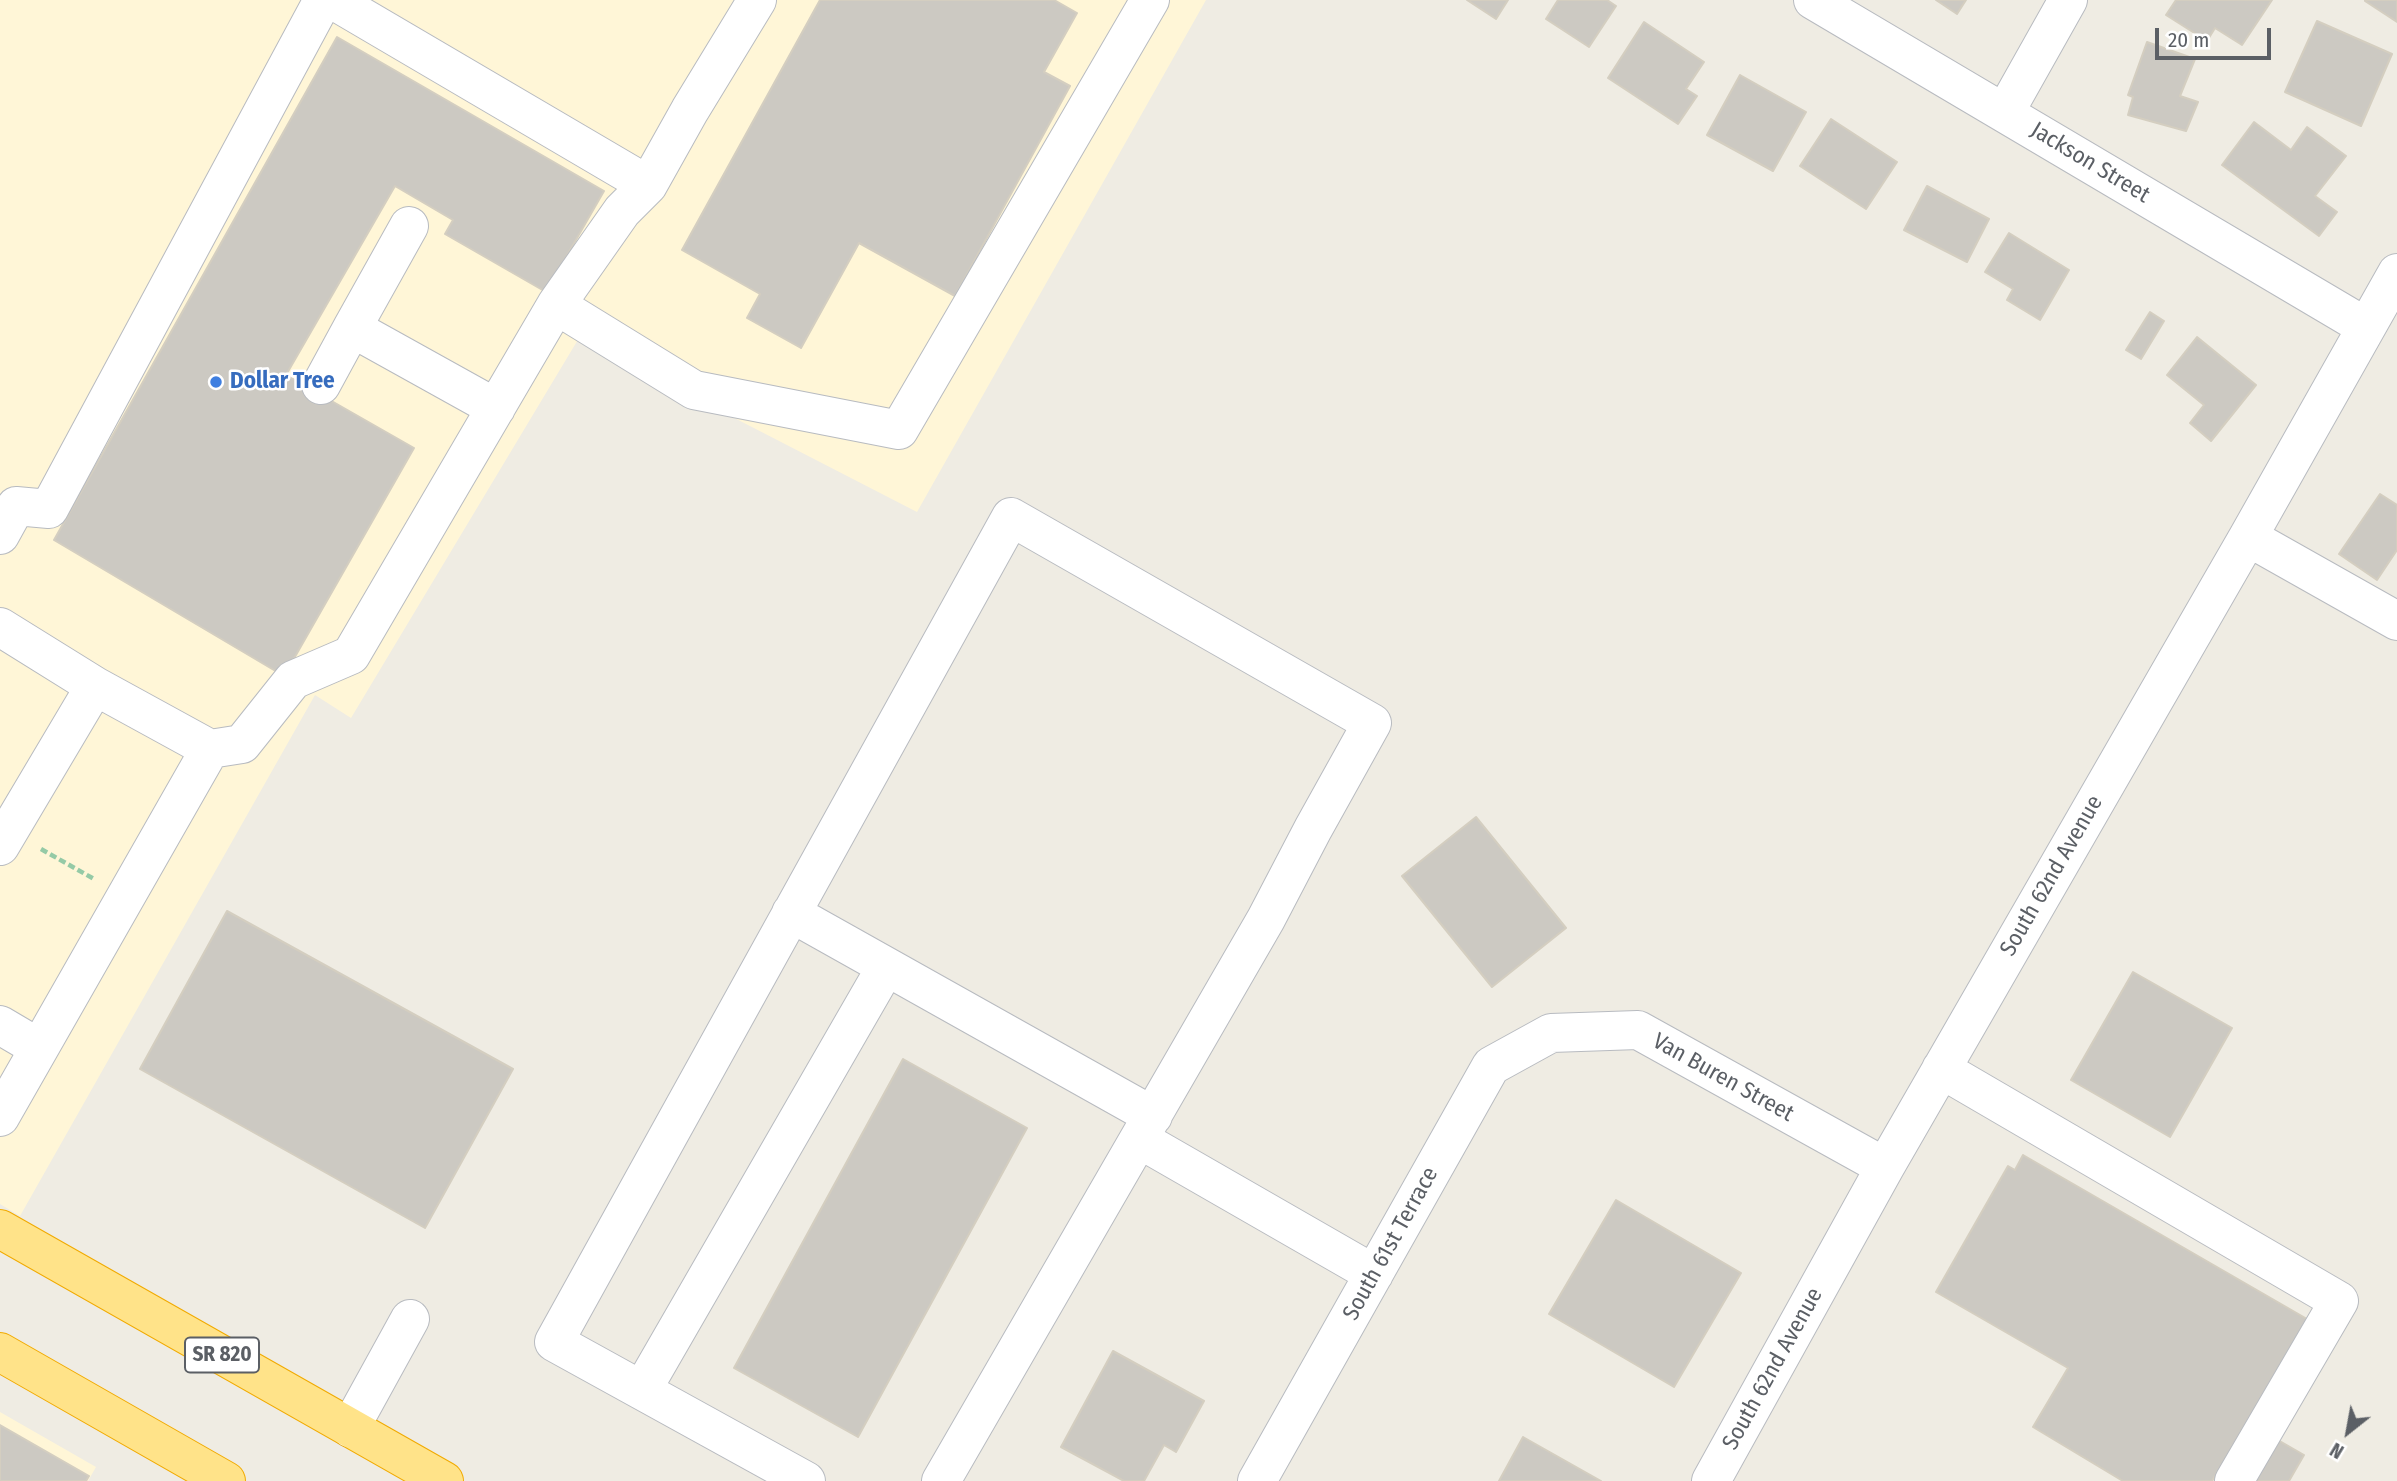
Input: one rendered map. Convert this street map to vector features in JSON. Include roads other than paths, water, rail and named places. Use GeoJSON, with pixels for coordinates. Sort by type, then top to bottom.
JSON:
{"type":"FeatureCollection","features":[{"type":"Feature","properties":{"kind":"highway","name":"SR 820"},"geometry":{"type":"LineString","coordinates":[[0,1228],[444,1481]]}},
{"type":"Feature","properties":{"kind":"highway"},"geometry":{"type":"LineString","coordinates":[[0,1352],[226,1481]]}},
{"type":"Feature","properties":{"kind":"street"},"geometry":{"type":"LineString","coordinates":[[5,512],[49,509],[323,0]]}},
{"type":"Feature","properties":{"kind":"street"},"geometry":{"type":"LineString","coordinates":[[333,0],[648,185]]}},
{"type":"Feature","properties":{"kind":"street"},"geometry":{"type":"LineString","coordinates":[[0,627],[95,686],[209,749],[242,744],[293,680],[351,654],[556,306],[622,211],[648,185],[757,0]]}},
{"type":"Feature","properties":{"kind":"street"},"geometry":{"type":"LineString","coordinates":[[556,306],[694,390],[899,430],[1150,0]]}},
{"type":"Feature","properties":{"kind":"street","name":"Jackson Street"},"geometry":{"type":"LineString","coordinates":[[1813,0],[2366,327]]}},
{"type":"Feature","properties":{"kind":"street"},"geometry":{"type":"LineString","coordinates":[[2005,112],[2068,0]]}},
{"type":"Feature","properties":{"kind":"street"},"geometry":{"type":"LineString","coordinates":[[321,385],[409,226]]}},
{"type":"Feature","properties":{"kind":"street","name":"South 62nd Avenue"},"geometry":{"type":"LineString","coordinates":[[1710,1481],[1885,1167],[2397,273]]}},
{"type":"Feature","properties":{"kind":"street"},"geometry":{"type":"LineString","coordinates":[[352,328],[496,408]]}},
{"type":"Feature","properties":{"kind":"street"},"geometry":{"type":"LineString","coordinates":[[806,1481],[754,1468],[642,1390],[554,1342],[1011,517],[1372,723],[1312,829],[1266,919],[941,1481]]}},
{"type":"Feature","properties":{"kind":"street"},"geometry":{"type":"LineString","coordinates":[[2248,537],[2397,621]]}},
{"type":"Feature","properties":{"kind":"street"},"geometry":{"type":"LineString","coordinates":[[4,839],[95,686]]}},
{"type":"Feature","properties":{"kind":"street"},"geometry":{"type":"LineString","coordinates":[[0,1117],[209,749]]}},
{"type":"Feature","properties":{"kind":"street"},"geometry":{"type":"LineString","coordinates":[[791,913],[886,967],[1146,1128],[1374,1275]]}},
{"type":"Feature","properties":{"kind":"street"},"geometry":{"type":"LineString","coordinates":[[642,1390],[886,967]]}},
{"type":"Feature","properties":{"kind":"street"},"geometry":{"type":"LineString","coordinates":[[0,1025],[39,1048]]}},
{"type":"Feature","properties":{"kind":"street","name":"Van Buren Street"},"geometry":{"type":"LineString","coordinates":[[1551,1033],[1638,1030],[1885,1167]]}},
{"type":"Feature","properties":{"kind":"street","name":"South 61st Terrace"},"geometry":{"type":"LineString","coordinates":[[1258,1481],[1491,1066],[1551,1033]]}},
{"type":"Feature","properties":{"kind":"street"},"geometry":{"type":"LineString","coordinates":[[1941,1069],[2339,1301],[2234,1481]]}},
{"type":"Feature","properties":{"kind":"street"},"geometry":{"type":"LineString","coordinates":[[350,1428],[410,1319]]}},
{"type":"Feature","properties":{"kind":"place","name":"Dollar Tree"},"geometry":{"type":"Point","coordinates":[216,382]}}]}
